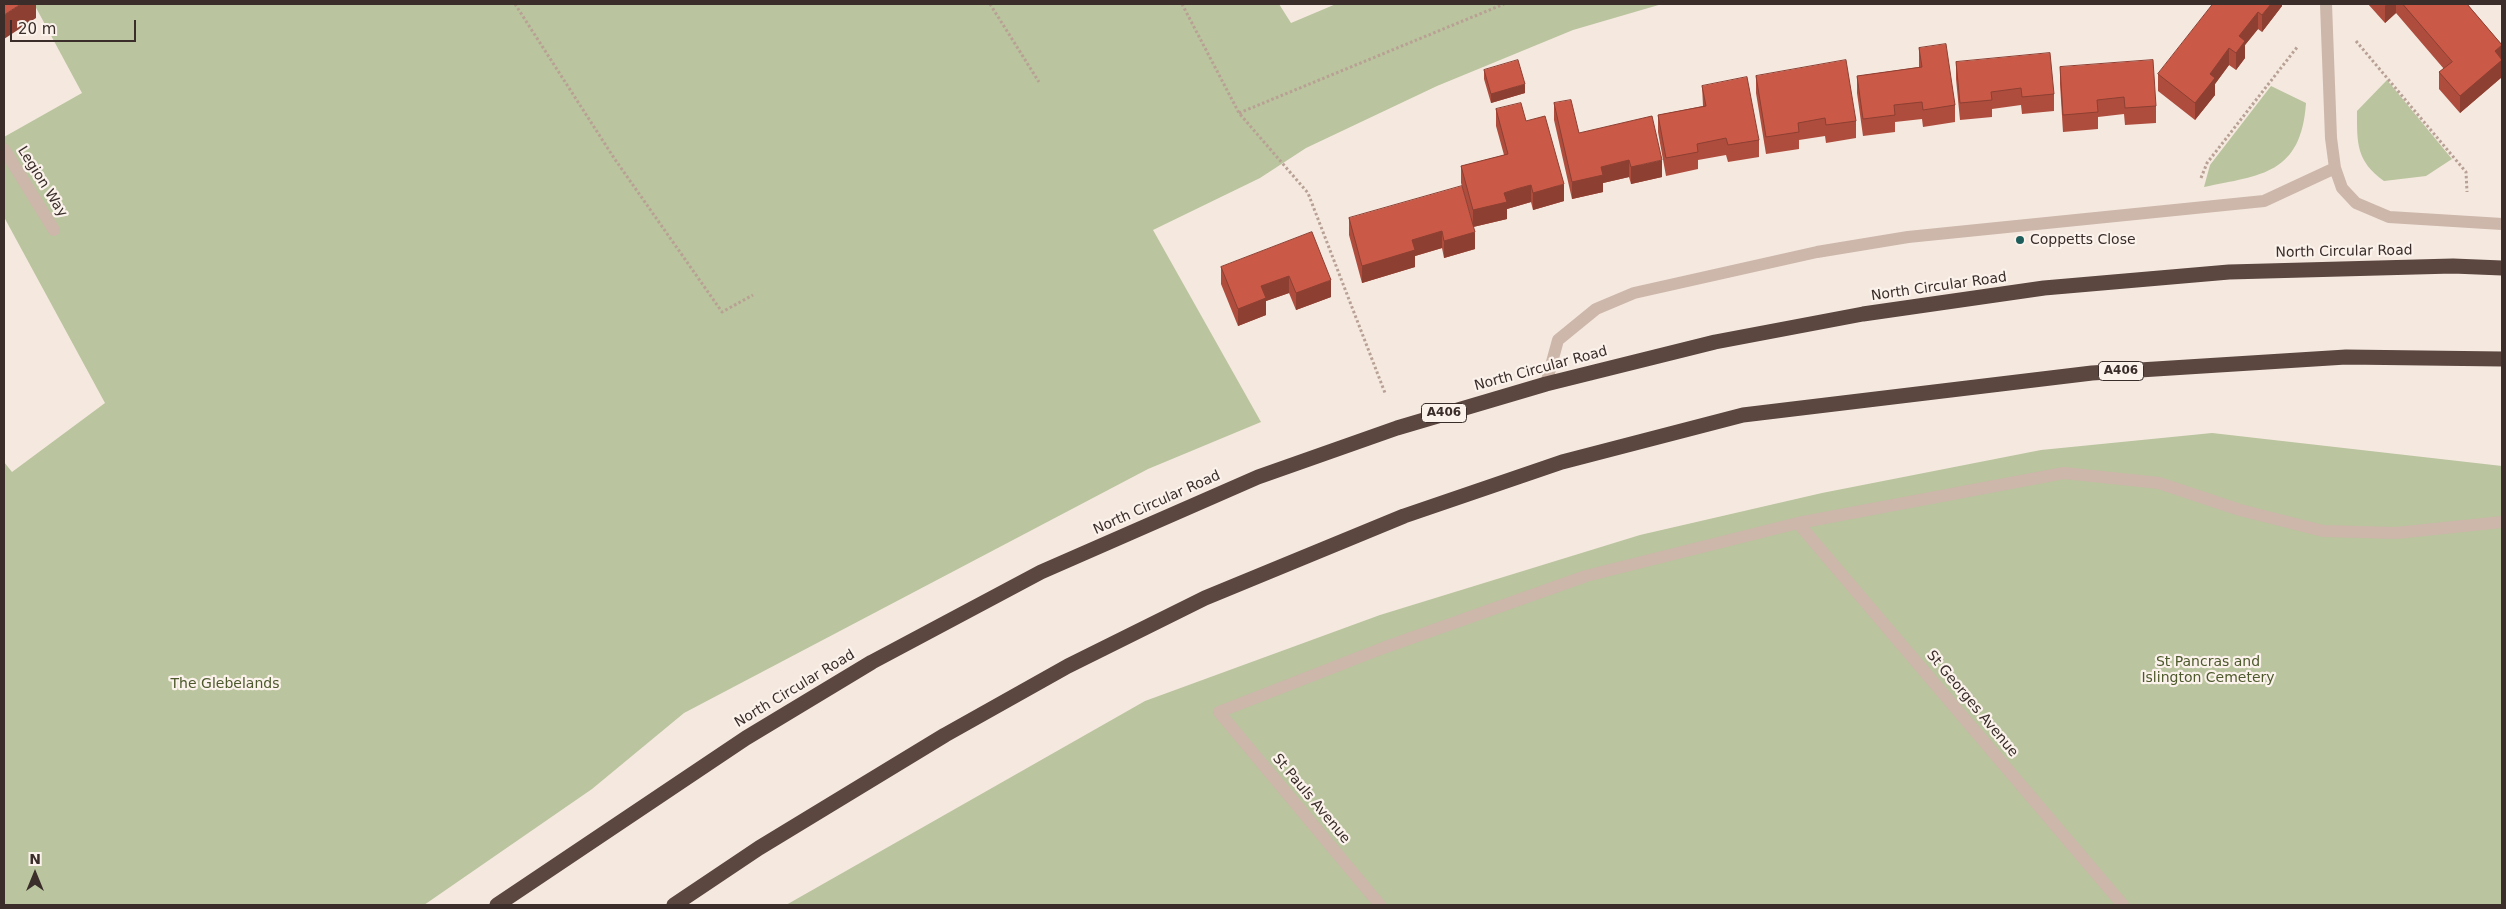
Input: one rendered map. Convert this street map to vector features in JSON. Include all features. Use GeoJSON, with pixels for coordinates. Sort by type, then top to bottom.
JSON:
{"type":"FeatureCollection","features":[{"type":"Feature","properties":{"kind":"highway","name":"North Circular Road"},"geometry":{"type":"LineString","coordinates":[[497,905],[746,738],[872,662],[1041,572],[1258,477],[1397,428],[1546,384],[1714,342],[1863,314],[2044,288],[2229,272],[2453,266],[2502,268]]}},
{"type":"Feature","properties":{"kind":"highway","name":"A406"},"geometry":{"type":"LineString","coordinates":[[674,905],[759,848],[936,740],[1068,666],[1205,598],[1404,516],[1562,462],[1743,415],[2092,373],[2346,357],[2502,359]]}},
{"type":"Feature","properties":{"kind":"street"},"geometry":{"type":"LineString","coordinates":[[2326,4],[2331,138],[2335,168],[2342,188],[2356,203],[2389,217],[2502,224]]}},
{"type":"Feature","properties":{"kind":"street","name":"Legion Way"},"geometry":{"type":"LineString","coordinates":[[4,149],[54,230]]}},
{"type":"Feature","properties":{"kind":"street"},"geometry":{"type":"LineString","coordinates":[[1546,384],[1558,340],[1596,309],[1634,293],[1817,252],[1908,236],[2264,202],[2335,168]]}},
{"type":"Feature","properties":{"kind":"street"},"geometry":{"type":"LineString","coordinates":[[1798,523],[2064,473],[2159,483],[2240,510],[2323,531],[2396,532],[2502,522]]}},
{"type":"Feature","properties":{"kind":"street","name":"St Pauls Avenue"},"geometry":{"type":"LineString","coordinates":[[1380,905],[1219,712],[1383,648],[1586,576],[1798,523]]}},
{"type":"Feature","properties":{"kind":"street","name":"St Georges Avenue"},"geometry":{"type":"LineString","coordinates":[[1798,523],[2123,905]]}},
{"type":"Feature","properties":{"kind":"path"},"geometry":{"type":"LineString","coordinates":[[515,4],[614,158],[722,312],[753,295]]}},
{"type":"Feature","properties":{"kind":"path"},"geometry":{"type":"LineString","coordinates":[[990,4],[1039,82]]}},
{"type":"Feature","properties":{"kind":"path"},"geometry":{"type":"LineString","coordinates":[[1182,4],[1239,113],[1308,193],[1385,393]]}},
{"type":"Feature","properties":{"kind":"path"},"geometry":{"type":"LineString","coordinates":[[1239,113],[1504,4]]}},
{"type":"Feature","properties":{"kind":"path"},"geometry":{"type":"LineString","coordinates":[[2352,36],[2466,172],[2468,222]]}},
{"type":"Feature","properties":{"kind":"path"},"geometry":{"type":"LineString","coordinates":[[2198,185],[2207,163],[2303,39]]}},
{"type":"Feature","properties":{"kind":"green space","name":"The Glebelands"},"geometry":{"type":"Polygon","coordinates":[[[34,4],[1279,4],[1291,23],[1336,4],[1662,4],[1573,30],[1437,86],[1306,148],[1260,178],[1153,230],[1261,422],[1148,469],[684,713],[592,789],[424,905],[4,905],[4,462],[12,472],[105,403],[4,217],[4,137],[82,93],[34,4]]]}},
{"type":"Feature","properties":{"kind":"green space"},"geometry":{"type":"Polygon","coordinates":[[[2387,80],[2452,159],[2426,176],[2384,181],[2375,174],[2363,158],[2358,142],[2357,111],[2387,80]]]}},
{"type":"Feature","properties":{"kind":"green space"},"geometry":{"type":"Polygon","coordinates":[[[2271,86],[2306,103],[2303,127],[2296,144],[2287,158],[2275,167],[2260,174],[2204,187],[2210,165],[2271,86]]]}},
{"type":"Feature","properties":{"kind":"green space","name":"St Pancras and Islington Cemetery"},"geometry":{"type":"Polygon","coordinates":[[[2212,433],[2502,466],[2502,905],[786,905],[1145,701],[1380,615],[1640,535],[1822,493],[2041,450],[2212,433]]]}},
{"type":"Feature","properties":{"kind":"building"},"geometry":{"type":"Polygon","coordinates":[[[4,4],[21,4],[4,15],[4,4]]]}},
{"type":"Feature","properties":{"kind":"building"},"geometry":{"type":"Polygon","coordinates":[[[2213,4],[2271,4],[2262,15],[2258,12],[2239,36],[2245,41],[2236,53],[2229,48],[2210,74],[2215,78],[2195,103],[2158,74],[2213,4]]]}},
{"type":"Feature","properties":{"kind":"building"},"geometry":{"type":"Polygon","coordinates":[[[2403,4],[2467,4],[2502,45],[2495,51],[2502,60],[2460,96],[2439,72],[2452,62],[2403,4]]]}},
{"type":"Feature","properties":{"kind":"building"},"geometry":{"type":"Polygon","coordinates":[[[1946,44],[1955,105],[1923,110],[1922,102],[1894,105],[1895,115],[1863,119],[1857,76],[1922,67],[1919,48],[1946,44]]]}},
{"type":"Feature","properties":{"kind":"building"},"geometry":{"type":"Polygon","coordinates":[[[2050,53],[2054,94],[2022,97],[2021,88],[1991,92],[1992,100],[1960,103],[1956,62],[2050,53]]]}},
{"type":"Feature","properties":{"kind":"building"},"geometry":{"type":"Polygon","coordinates":[[[1518,60],[1525,84],[1491,94],[1484,70],[1518,60]]]}},
{"type":"Feature","properties":{"kind":"building"},"geometry":{"type":"Polygon","coordinates":[[[1846,60],[1856,121],[1826,125],[1825,118],[1798,123],[1799,132],[1766,137],[1756,76],[1846,60]]]}},
{"type":"Feature","properties":{"kind":"building"},"geometry":{"type":"Polygon","coordinates":[[[2153,60],[2156,106],[2125,108],[2124,97],[2097,100],[2098,112],[2063,115],[2060,67],[2153,60]]]}},
{"type":"Feature","properties":{"kind":"building"},"geometry":{"type":"Polygon","coordinates":[[[1747,77],[1759,140],[1728,145],[1726,138],[1697,144],[1698,152],[1666,158],[1658,115],[1706,106],[1702,86],[1747,77]]]}},
{"type":"Feature","properties":{"kind":"building"},"geometry":{"type":"Polygon","coordinates":[[[1571,100],[1579,133],[1652,116],[1662,160],[1631,167],[1629,160],[1601,167],[1603,175],[1572,182],[1554,103],[1571,100]]]}},
{"type":"Feature","properties":{"kind":"building"},"geometry":{"type":"Polygon","coordinates":[[[1521,103],[1526,121],[1545,116],[1564,184],[1533,193],[1531,185],[1516,189],[1504,193],[1507,202],[1473,210],[1461,166],[1508,154],[1496,109],[1521,103]]]}},
{"type":"Feature","properties":{"kind":"building"},"geometry":{"type":"Polygon","coordinates":[[[1462,186],[1475,232],[1444,241],[1442,231],[1412,240],[1415,250],[1362,266],[1349,218],[1462,186]]]}},
{"type":"Feature","properties":{"kind":"building"},"geometry":{"type":"Polygon","coordinates":[[[1312,232],[1331,280],[1296,293],[1289,276],[1261,286],[1266,298],[1238,309],[1221,267],[1312,232]]]}},
{"type":"Feature","properties":{"kind":"place","name":"Coppetts Close"},"geometry":{"type":"Point","coordinates":[2020,240]}}]}
